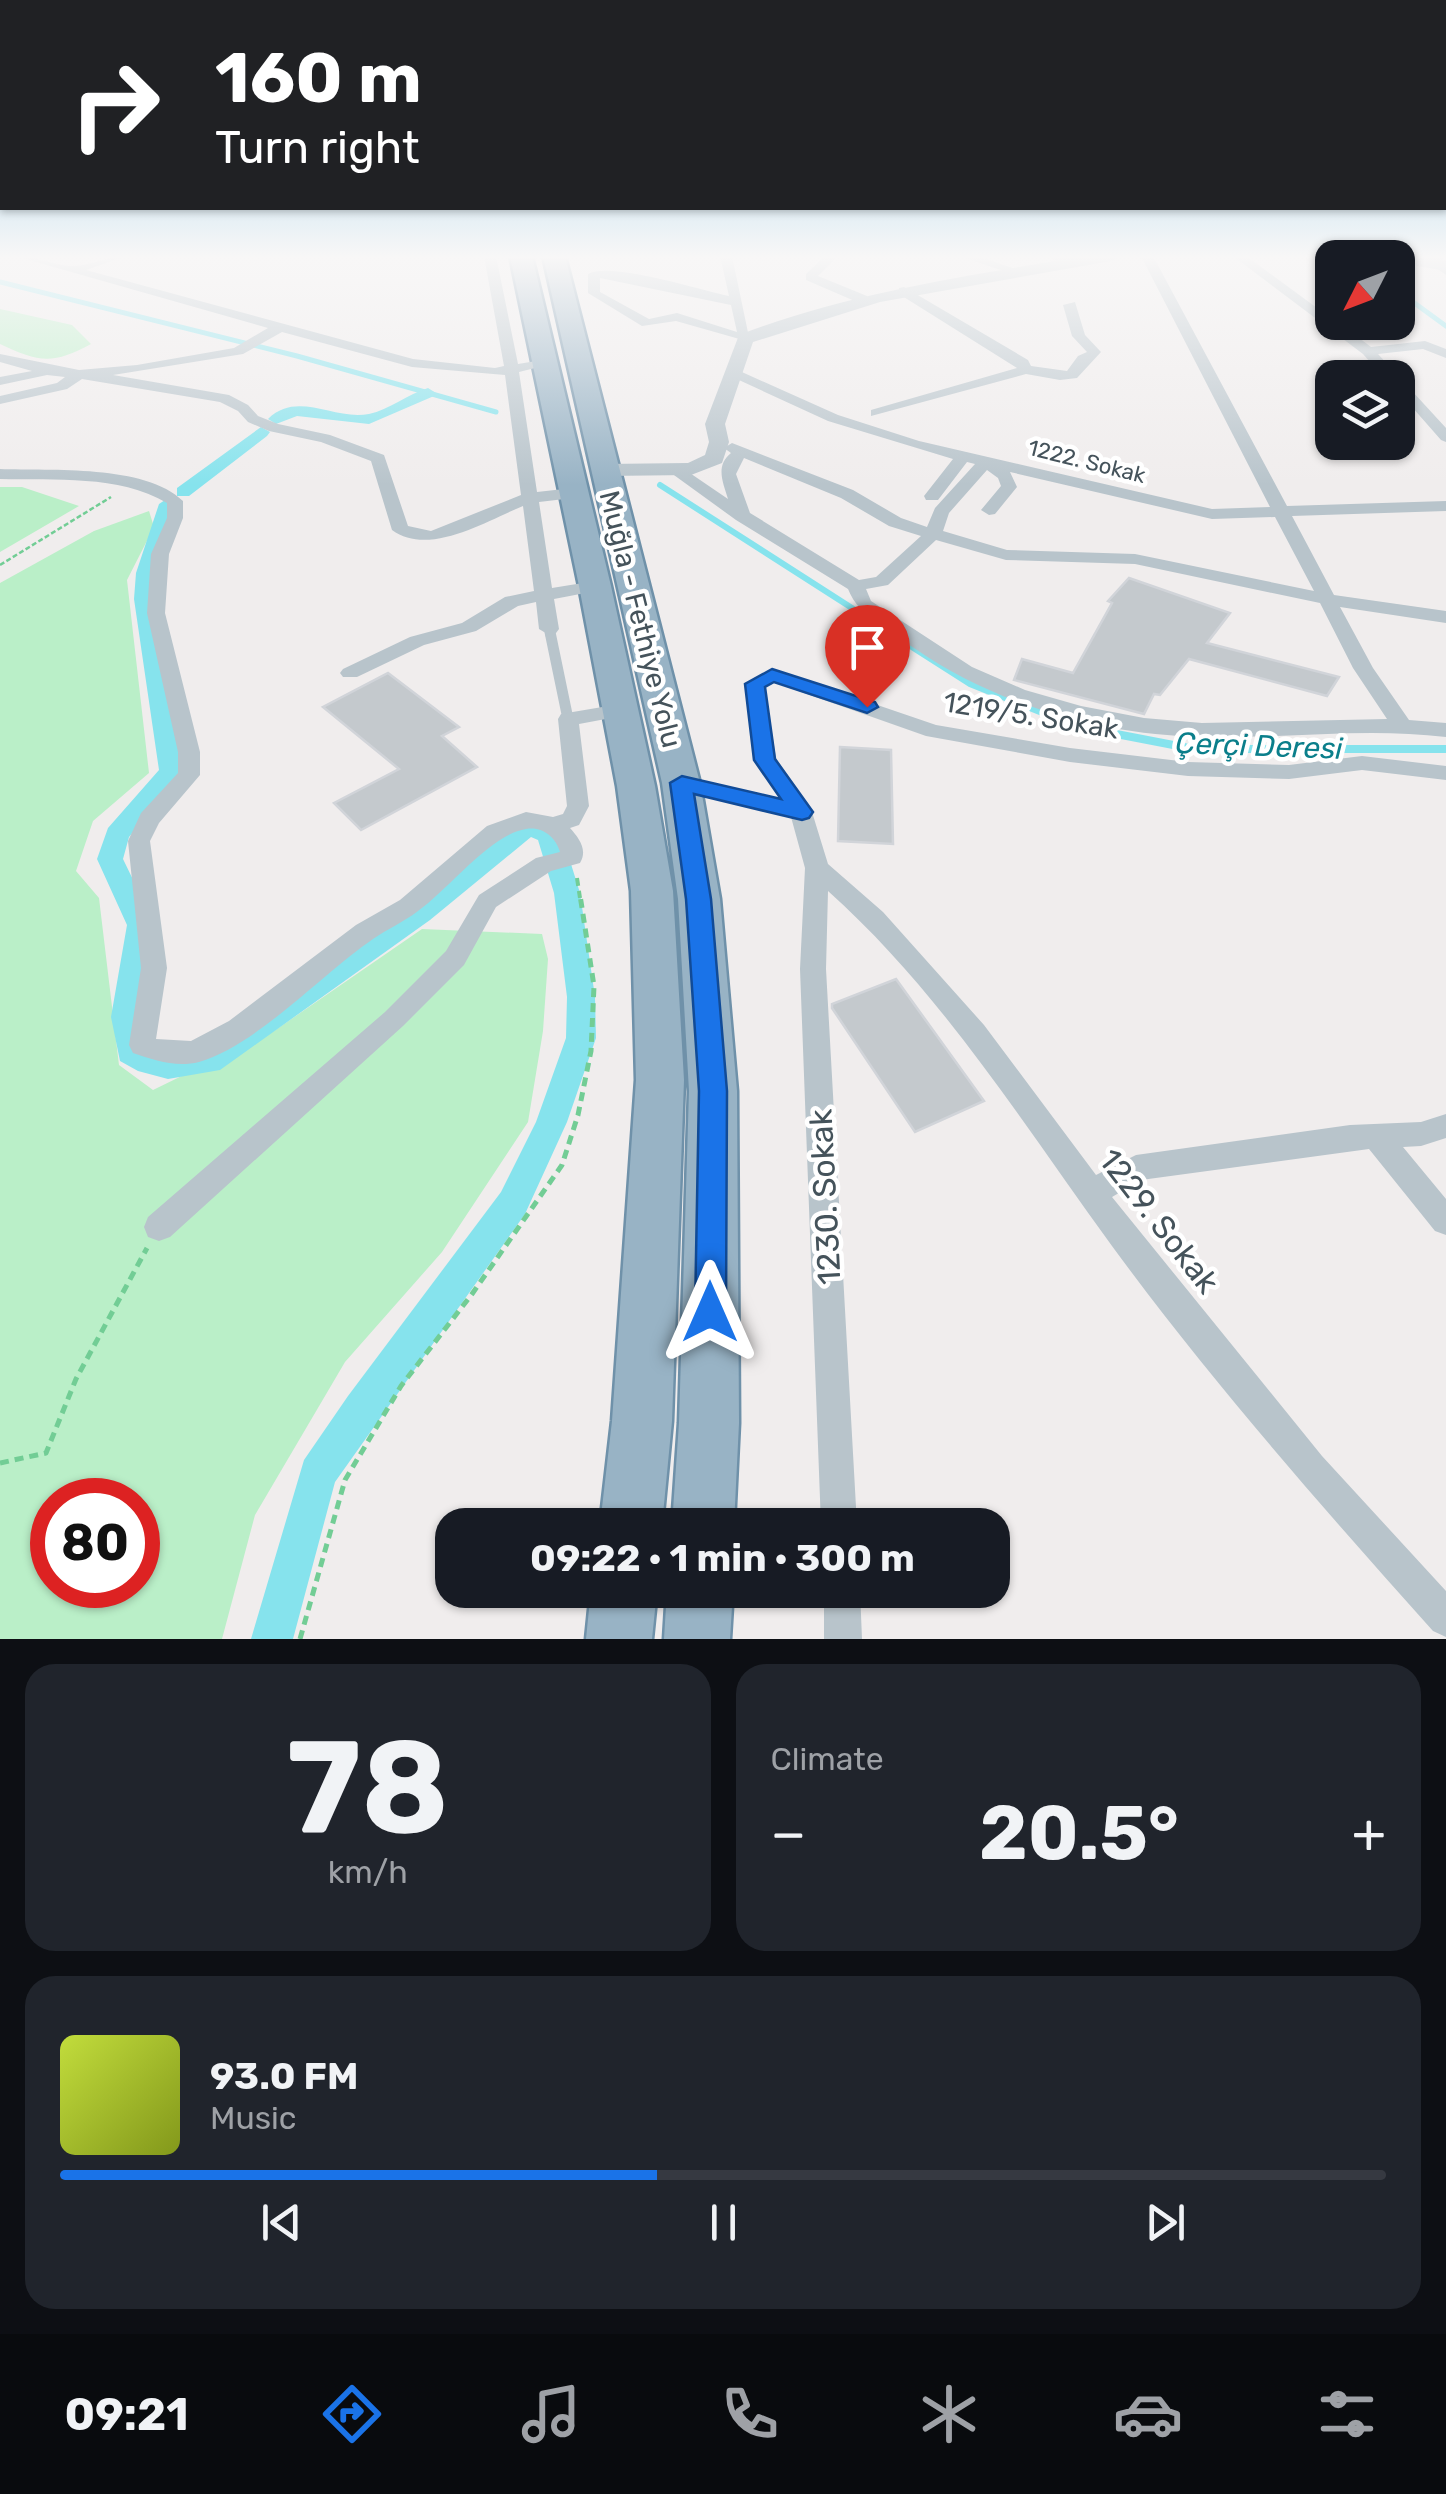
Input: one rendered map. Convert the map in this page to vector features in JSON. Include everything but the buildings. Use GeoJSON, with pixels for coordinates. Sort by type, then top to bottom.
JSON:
{"type":"FeatureCollection","features":[{"type":"Feature","properties":{"kind":"highway","name":"Muğla - Fethiye Yolu"},"geometry":{"type":"LineString","coordinates":[[527,332],[530,366],[589,482],[682,783],[698,899],[713,1091],[705,1508]]}},
{"type":"Feature","properties":{"kind":"highway","name":"Muğla - Fethiye Yolu"},"geometry":{"type":"LineString","coordinates":[[566,332],[589,482],[595,586],[652,891],[660,1080],[642,1421],[633,1508]]}},
{"type":"Feature","properties":{"kind":"highway"},"geometry":{"type":"LineString","coordinates":[[619,1639],[622,1608]]}},
{"type":"Feature","properties":{"kind":"highway"},"geometry":{"type":"LineString","coordinates":[[697,1639],[699,1608]]}},
{"type":"Feature","properties":{"kind":"street"},"geometry":{"type":"LineString","coordinates":[[0,400],[62,386],[79,374],[136,369],[238,350],[271,332]]}},
{"type":"Feature","properties":{"kind":"street"},"geometry":{"type":"LineString","coordinates":[[295,332],[412,363],[495,372],[530,366]]}},
{"type":"Feature","properties":{"kind":"street"},"geometry":{"type":"LineString","coordinates":[[518,332],[530,366],[530,498],[549,629]]}},
{"type":"Feature","properties":{"kind":"street"},"geometry":{"type":"LineString","coordinates":[[723,332],[745,340],[762,332]]}},
{"type":"Feature","properties":{"kind":"street"},"geometry":{"type":"LineString","coordinates":[[0,358],[50,371],[224,398],[274,428],[324,438],[378,458],[401,530],[432,536],[530,498],[589,482],[704,466],[716,459],[719,442],[715,424],[745,340],[743,332]]}},
{"type":"Feature","properties":{"kind":"street"},"geometry":{"type":"LineString","coordinates":[[972,332],[1023,363],[1026,370]]}},
{"type":"Feature","properties":{"kind":"street"},"geometry":{"type":"LineString","coordinates":[[876,412],[1026,370],[1058,377],[1072,374],[1094,352],[1078,332]]}},
{"type":"Feature","properties":{"kind":"street"},"geometry":{"type":"LineString","coordinates":[[1185,332],[1363,668],[1401,724]]}},
{"type":"Feature","properties":{"kind":"street"},"geometry":{"type":"LineString","coordinates":[[1344,332],[1377,360]]}},
{"type":"Feature","properties":{"kind":"street"},"geometry":{"type":"LineString","coordinates":[[1368,350],[1425,345],[1446,354]]}},
{"type":"Feature","properties":{"kind":"street"},"geometry":{"type":"LineString","coordinates":[[0,381],[50,371]]}},
{"type":"Feature","properties":{"kind":"street","name":"1222. Sokak"},"geometry":{"type":"LineString","coordinates":[[733,372],[833,418],[962,457],[1212,514],[1446,506]]}},
{"type":"Feature","properties":{"kind":"street"},"geometry":{"type":"LineString","coordinates":[[1415,402],[1446,437]]}},
{"type":"Feature","properties":{"kind":"street"},"geometry":{"type":"LineString","coordinates":[[719,442],[847,494],[894,522],[1006,555],[1135,559],[1325,599],[1446,617]]}},
{"type":"Feature","properties":{"kind":"street"},"geometry":{"type":"LineString","coordinates":[[742,516],[728,474],[732,460],[743,452]]}},
{"type":"Feature","properties":{"kind":"street"},"geometry":{"type":"LineString","coordinates":[[932,496],[953,474],[962,457]]}},
{"type":"Feature","properties":{"kind":"street"},"geometry":{"type":"LineString","coordinates":[[856,586],[882,580],[933,534],[941,512],[986,461],[1004,476],[1009,486],[989,510]]}},
{"type":"Feature","properties":{"kind":"street"},"geometry":{"type":"LineString","coordinates":[[675,470],[856,586],[863,604],[966,672],[1101,716],[1152,728],[1401,724],[1446,730]]}},
{"type":"Feature","properties":{"kind":"street"},"geometry":{"type":"LineString","coordinates":[[0,474],[134,482],[164,492],[176,501],[176,518],[160,554],[156,613],[189,752],[190,775],[148,819],[139,841],[154,968],[142,1045],[166,1053],[195,1052],[238,1028],[365,932],[409,906],[495,832],[526,820],[554,825],[571,819],[578,806],[568,719],[620,710]]}},
{"type":"Feature","properties":{"kind":"street"},"geometry":{"type":"LineString","coordinates":[[350,672],[417,641],[469,627],[512,601],[595,586]]}},
{"type":"Feature","properties":{"kind":"street","name":"1219/5. Sokak"},"geometry":{"type":"LineString","coordinates":[[817,868],[802,812],[764,760],[755,684],[772,675],[933,731],[1070,755],[1188,769],[1290,772],[1362,763],[1446,773]]}},
{"type":"Feature","properties":{"kind":"street"},"geometry":{"type":"LineString","coordinates":[[682,783],[802,812]]}},
{"type":"Feature","properties":{"kind":"street"},"geometry":{"type":"LineString","coordinates":[[158,1226],[394,1020],[455,958],[487,901],[544,864],[572,857],[570,844],[554,825]]}},
{"type":"Feature","properties":{"kind":"street","name":"1229. Sokak"},"geometry":{"type":"LineString","coordinates":[[817,868],[874,918],[974,1033],[1091,1193],[1310,1468],[1446,1618]]}},
{"type":"Feature","properties":{"kind":"street","name":"1230. Sokak"},"geometry":{"type":"LineString","coordinates":[[817,868],[813,969],[838,1508]]}},
{"type":"Feature","properties":{"kind":"street"},"geometry":{"type":"LineString","coordinates":[[1091,1193],[1136,1168],[1376,1136],[1421,1134],[1446,1126]]}},
{"type":"Feature","properties":{"kind":"street"},"geometry":{"type":"LineString","coordinates":[[1376,1136],[1446,1221]]}},
{"type":"Feature","properties":{"kind":"street"},"geometry":{"type":"LineString","coordinates":[[843,1608],[844,1639]]}},
{"type":"Feature","properties":{"kind":"lane"},"geometry":{"type":"LineString","coordinates":[[549,629],[568,719]]}},
{"type":"Feature","properties":{"kind":"path"},"geometry":{"type":"LineString","coordinates":[[0,565],[134,482]]}},
{"type":"Feature","properties":{"kind":"path"},"geometry":{"type":"LineString","coordinates":[[300,1639],[345,1480],[401,1386],[562,1165],[578,1115],[590,1051],[594,986],[572,857]]}},
{"type":"Feature","properties":{"kind":"path"},"geometry":{"type":"LineString","coordinates":[[0,1462],[46,1453],[76,1380],[158,1226]]}},
{"type":"Feature","properties":{"kind":"green space"},"geometry":{"type":"Polygon","coordinates":[[[0,332],[79,332],[91,344],[46,359],[0,344],[0,332]]]}},
{"type":"Feature","properties":{"kind":"green space"},"geometry":{"type":"Polygon","coordinates":[[[0,487],[22,487],[79,506],[0,552],[0,487]]]}},
{"type":"Feature","properties":{"kind":"green space"},"geometry":{"type":"Polygon","coordinates":[[[149,511],[154,527],[127,580],[149,773],[93,821],[76,871],[99,898],[119,1065],[153,1090],[274,1031],[422,929],[542,934],[548,959],[543,1031],[528,1122],[442,1252],[345,1362],[255,1515],[222,1639],[0,1639],[0,583],[94,531],[149,511]]]}},
{"type":"Feature","properties":{"kind":"waterway","name":"Çerçi Deresi"},"geometry":{"type":"LineString","coordinates":[[203,332],[496,412]]}},
{"type":"Feature","properties":{"kind":"waterway"},"geometry":{"type":"LineString","coordinates":[[276,419],[297,411],[369,419],[428,393]]}},
{"type":"Feature","properties":{"kind":"waterway"},"geometry":{"type":"LineString","coordinates":[[183,492],[261,432]]}},
{"type":"Feature","properties":{"kind":"waterway","name":"Çerçi Deresi"},"geometry":{"type":"LineString","coordinates":[[660,485],[894,635]]}},
{"type":"Feature","properties":{"kind":"waterway"},"geometry":{"type":"LineString","coordinates":[[168,504],[149,561],[144,599],[171,771],[117,834],[110,859],[126,886],[141,925],[126,1017],[131,1052],[168,1066],[209,1061],[420,913],[524,829],[532,827],[549,835],[567,893],[581,997],[581,1038],[551,1122],[513,1203],[361,1409],[318,1474],[272,1639]]}},
{"type":"Feature","properties":{"kind":"waterway","name":"Çerçi Deresi"},"geometry":{"type":"LineString","coordinates":[[890,632],[970,683],[1080,727],[1194,749],[1446,749]]}},
{"type":"Feature","properties":{"kind":"route"},"geometry":{"type":"LineString","coordinates":[[710,1312],[713,1091],[698,899],[682,783],[802,812],[764,760],[755,684],[772,675],[867,707]]}}]}
